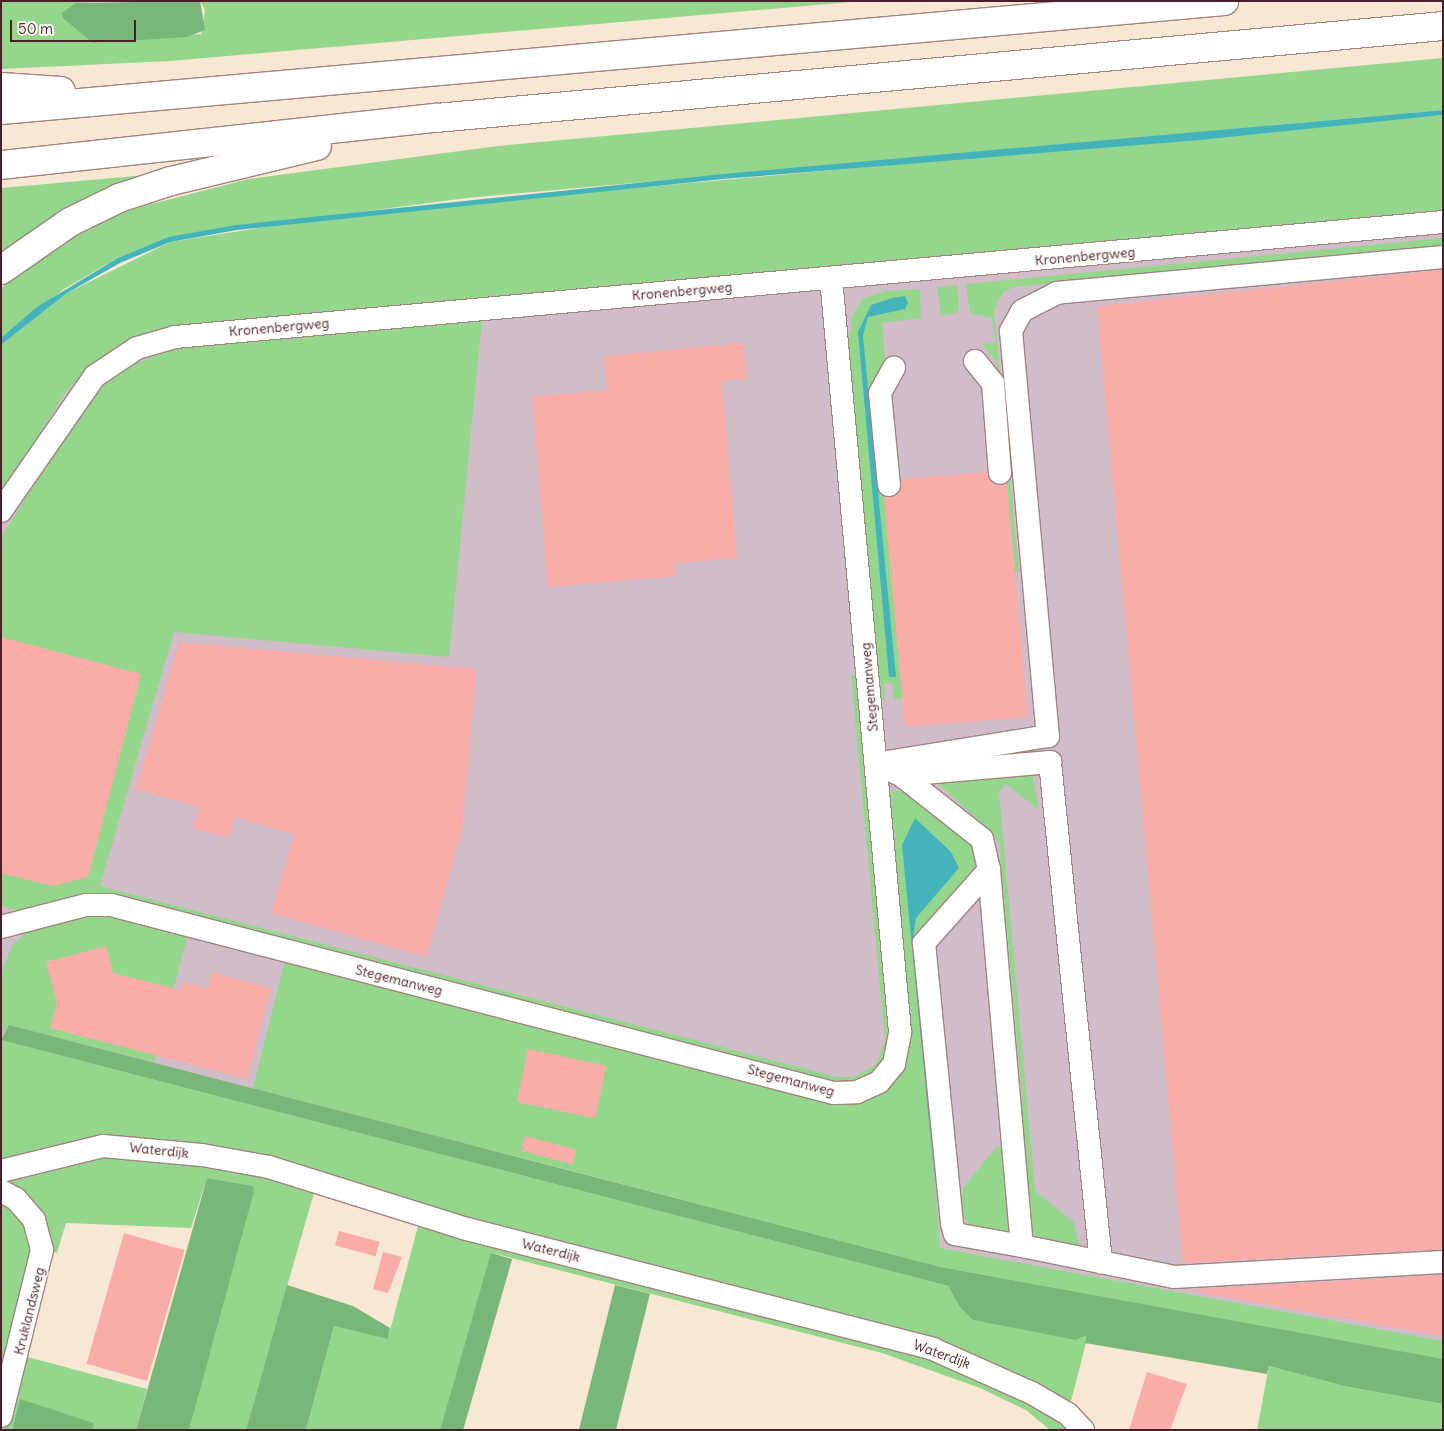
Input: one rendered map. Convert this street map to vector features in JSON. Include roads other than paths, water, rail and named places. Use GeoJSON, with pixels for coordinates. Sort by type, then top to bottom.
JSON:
{"type":"FeatureCollection","features":[{"type":"Feature","properties":{"kind":"highway"},"geometry":{"type":"LineString","coordinates":[[1,110],[1224,1]]}},
{"type":"Feature","properties":{"kind":"highway"},"geometry":{"type":"LineString","coordinates":[[1,165],[436,118],[1443,26]]}},
{"type":"Feature","properties":{"kind":"highway"},"geometry":{"type":"LineString","coordinates":[[1,87],[142,97]]}},
{"type":"Feature","properties":{"kind":"highway"},"geometry":{"type":"LineString","coordinates":[[1,270],[70,222],[119,198],[171,180],[436,118]]}},
{"type":"Feature","properties":{"kind":"street","name":"Kronenbergweg"},"geometry":{"type":"LineString","coordinates":[[1,511],[95,376],[122,356],[162,340],[1443,222]]}},
{"type":"Feature","properties":{"kind":"street"},"geometry":{"type":"LineString","coordinates":[[1101,1262],[1050,762],[1011,331],[1022,311],[1057,292],[1443,257]]}},
{"type":"Feature","properties":{"kind":"street","name":"Stegemanweg"},"geometry":{"type":"LineString","coordinates":[[1,928],[86,905],[111,905],[834,1093],[858,1092],[887,1074],[900,1043],[831,278]]}},
{"type":"Feature","properties":{"kind":"street"},"geometry":{"type":"LineString","coordinates":[[975,361],[993,383],[1000,473]]}},
{"type":"Feature","properties":{"kind":"street"},"geometry":{"type":"LineString","coordinates":[[888,486],[880,393],[894,368]]}},
{"type":"Feature","properties":{"kind":"street"},"geometry":{"type":"LineString","coordinates":[[876,764],[1048,736]]}},
{"type":"Feature","properties":{"kind":"street"},"geometry":{"type":"LineString","coordinates":[[902,775],[1050,762]]}},
{"type":"Feature","properties":{"kind":"street"},"geometry":{"type":"LineString","coordinates":[[876,764],[902,775],[982,839],[988,870],[1022,1246]]}},
{"type":"Feature","properties":{"kind":"street"},"geometry":{"type":"LineString","coordinates":[[988,870],[924,943],[952,1224],[955,1234],[1174,1277],[1443,1262]]}},
{"type":"Feature","properties":{"kind":"street","name":"Waterdijk"},"geometry":{"type":"LineString","coordinates":[[1,1171],[103,1146],[202,1154],[269,1167],[467,1228],[933,1349],[1032,1393],[1068,1414],[1083,1430]]}},
{"type":"Feature","properties":{"kind":"street","name":"Kruklandsweg"},"geometry":{"type":"LineString","coordinates":[[1,1191],[16,1199],[34,1220],[42,1250],[1,1416]]}},
{"type":"Feature","properties":{"kind":"water"},"geometry":{"type":"Polygon","coordinates":[[[1443,110],[1443,115],[1200,140],[723,179],[237,230],[170,242],[120,263],[67,293],[1,345],[1,338],[37,307],[118,258],[168,237],[236,225],[723,174],[1443,110]]]}},
{"type":"Feature","properties":{"kind":"water"},"geometry":{"type":"Polygon","coordinates":[[[905,296],[908,303],[905,309],[868,317],[863,336],[896,677],[889,677],[858,332],[871,305],[905,296]]]}},
{"type":"Feature","properties":{"kind":"water"},"geometry":{"type":"Polygon","coordinates":[[[915,818],[951,852],[959,868],[916,918],[913,937],[939,1225],[902,845],[915,818]]]}}]}
